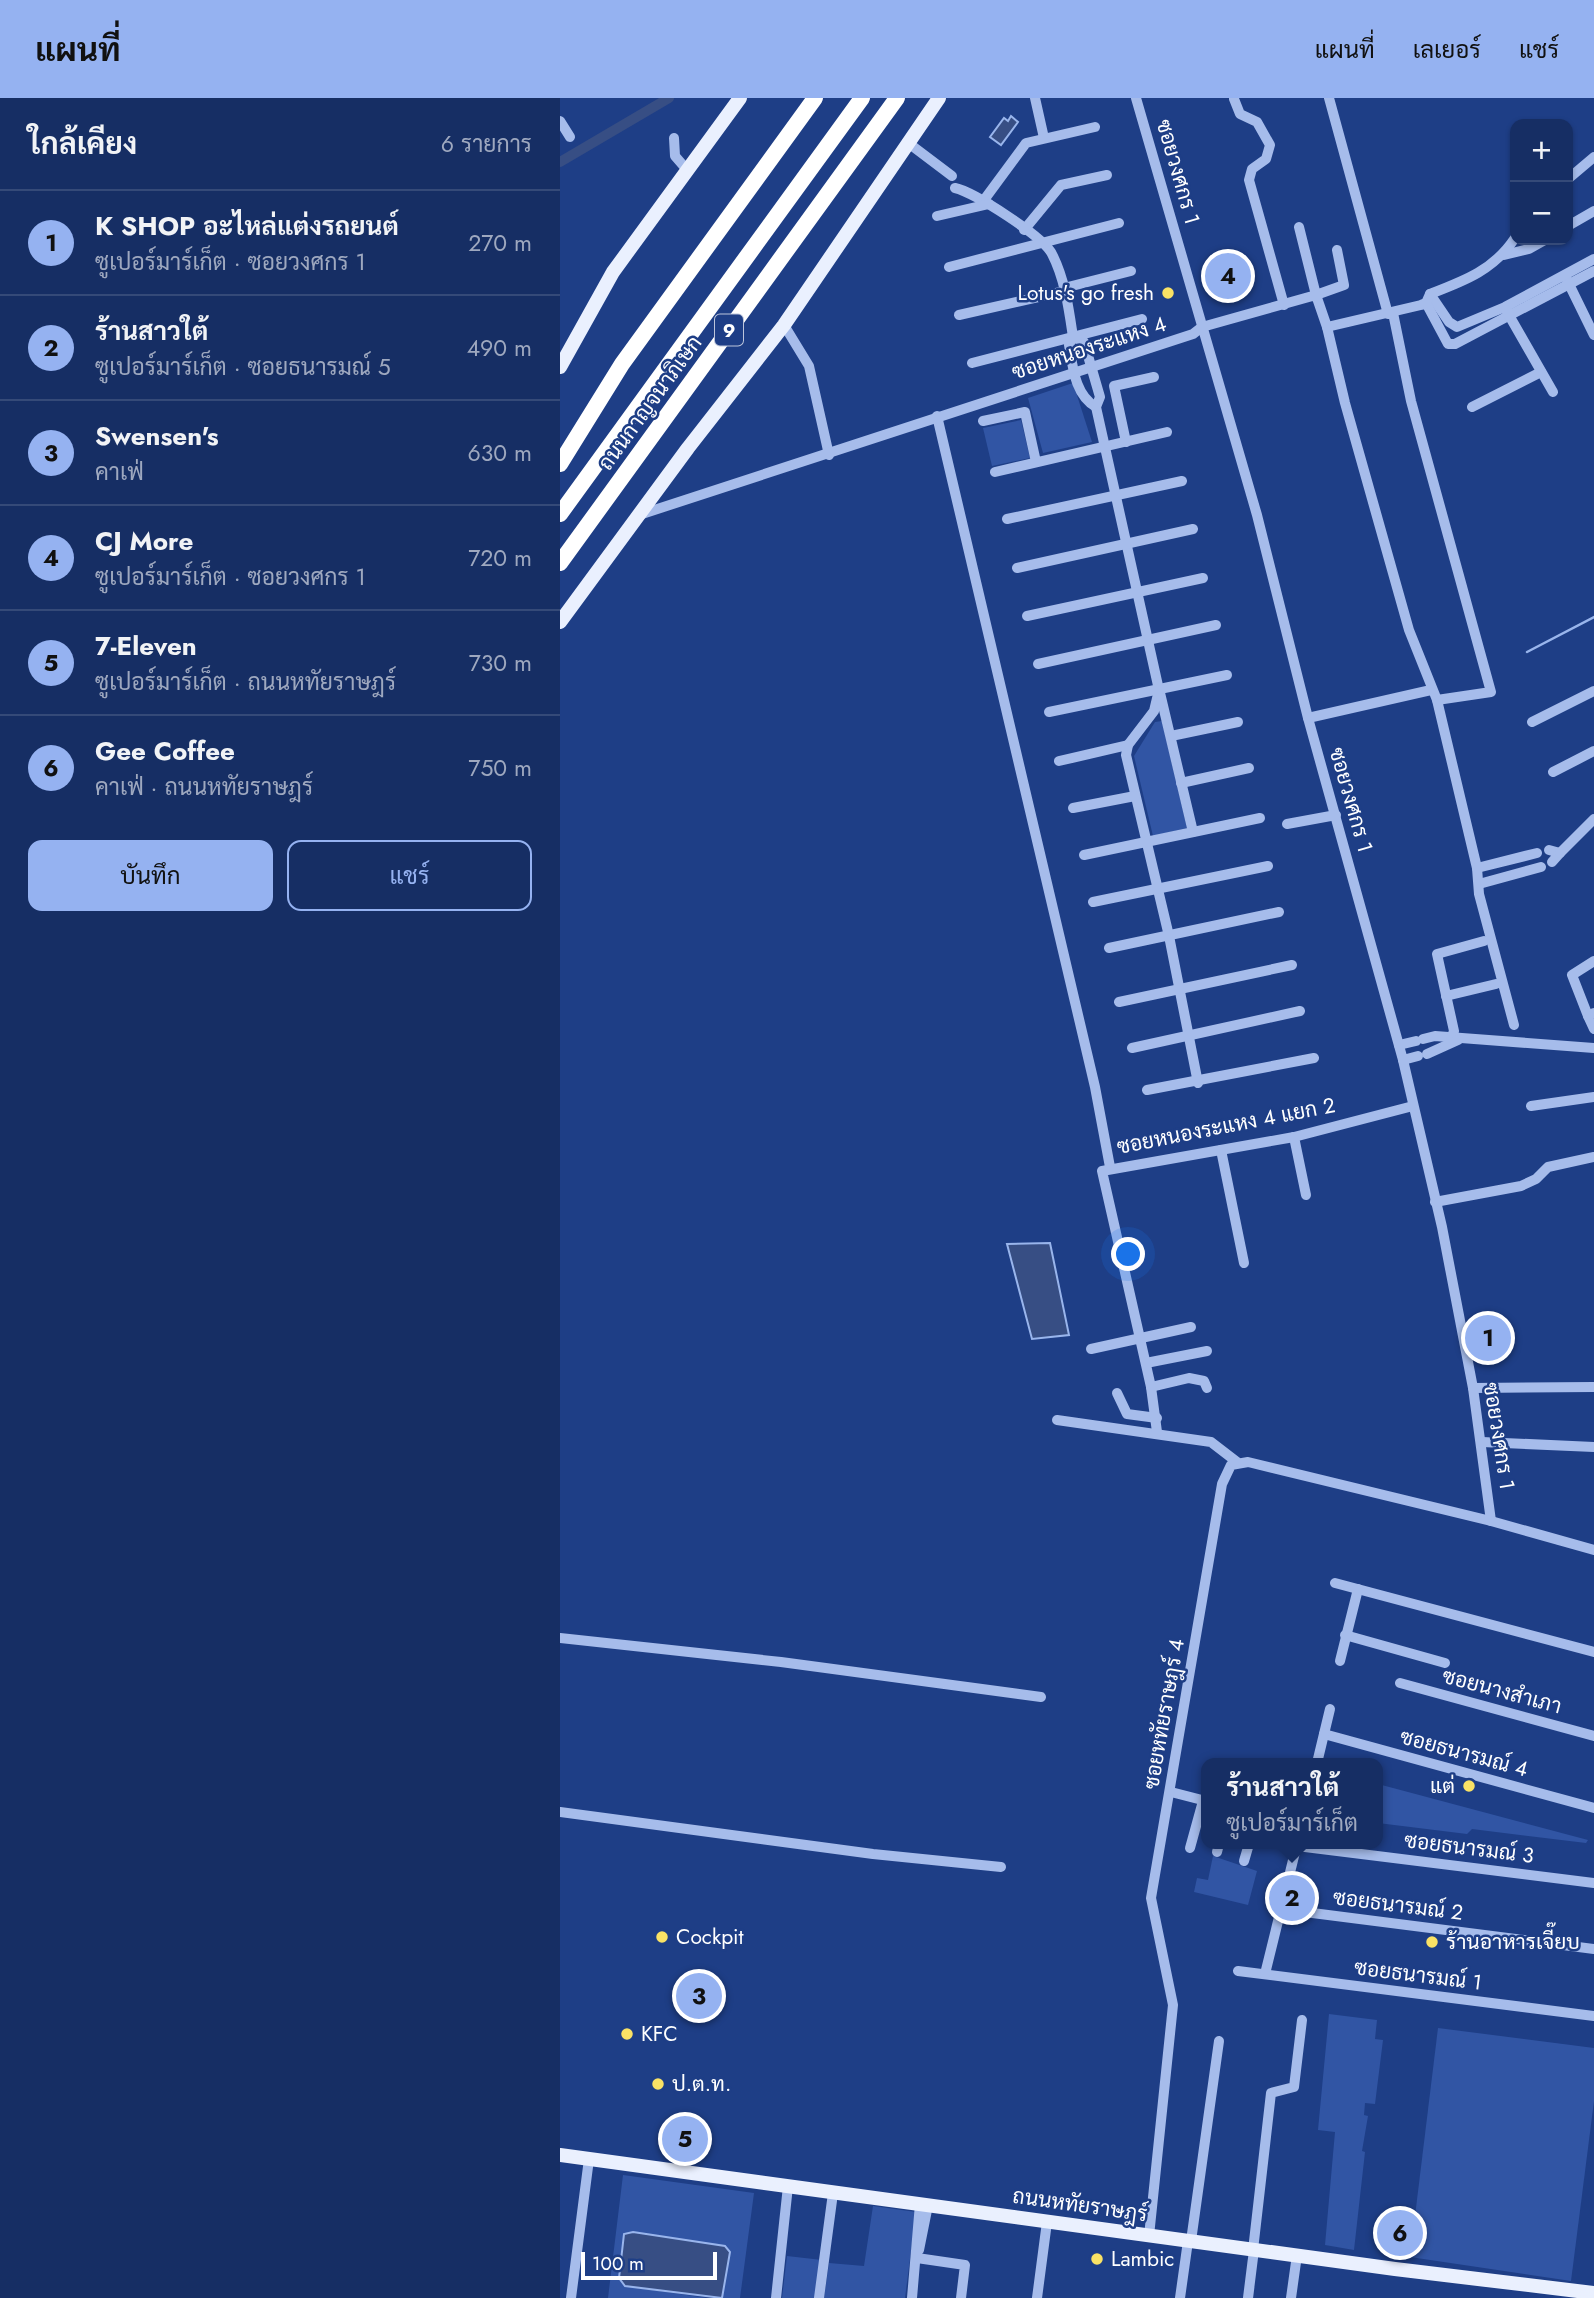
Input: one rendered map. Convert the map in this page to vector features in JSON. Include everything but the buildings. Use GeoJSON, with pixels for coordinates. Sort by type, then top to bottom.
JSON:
{"type":"FeatureCollection","features":[{"type":"Feature","properties":{"kind":"highway"},"geometry":{"type":"LineString","coordinates":[[560,464],[622,364],[815,98]]}},
{"type":"Feature","properties":{"kind":"highway","name":"ถนนกาญจนาภิเษก"},"geometry":{"type":"LineString","coordinates":[[560,514],[862,98]]}},
{"type":"Feature","properties":{"kind":"highway","name":"ถนนกาญจนาภิเษก"},"geometry":{"type":"LineString","coordinates":[[560,563],[897,98]]}},
{"type":"Feature","properties":{"kind":"main road"},"geometry":{"type":"LineString","coordinates":[[560,622],[636,516],[784,326],[939,98]]}},
{"type":"Feature","properties":{"kind":"main road"},"geometry":{"type":"LineString","coordinates":[[560,367],[613,272],[740,99]]}},
{"type":"Feature","properties":{"kind":"main road","name":"ถนนหทัยราษฎร์"},"geometry":{"type":"LineString","coordinates":[[560,2155],[1297,2255],[1538,2291],[1594,2293]]}},
{"type":"Feature","properties":{"kind":"street"},"geometry":{"type":"LineString","coordinates":[[1035,98],[1044,138]]}},
{"type":"Feature","properties":{"kind":"street","name":"ซอยวงศกร 1"},"geometry":{"type":"LineString","coordinates":[[1136,98],[1257,515],[1308,718],[1403,1060],[1474,1388],[1491,1521]]}},
{"type":"Feature","properties":{"kind":"street"},"geometry":{"type":"LineString","coordinates":[[1308,718],[1434,695],[1491,692],[1411,401],[1390,313],[1329,98]]}},
{"type":"Feature","properties":{"kind":"street"},"geometry":{"type":"LineString","coordinates":[[1234,99],[1240,114],[1257,122],[1270,145],[1266,159],[1252,169],[1249,180],[1284,305]]}},
{"type":"Feature","properties":{"kind":"street"},"geometry":{"type":"LineString","coordinates":[[560,121],[570,137]]}},
{"type":"Feature","properties":{"kind":"street"},"geometry":{"type":"LineString","coordinates":[[937,216],[987,202],[1026,142],[1096,127]]}},
{"type":"Feature","properties":{"kind":"street"},"geometry":{"type":"LineString","coordinates":[[674,138],[675,156],[688,171]]}},
{"type":"Feature","properties":{"kind":"street"},"geometry":{"type":"LineString","coordinates":[[907,142],[954,181],[987,202],[1052,252],[1065,289],[1073,337],[1069,345],[1074,372],[1084,400],[1096,407]]}},
{"type":"Feature","properties":{"kind":"street"},"geometry":{"type":"LineString","coordinates":[[1573,175],[1594,157]]}},
{"type":"Feature","properties":{"kind":"street"},"geometry":{"type":"LineString","coordinates":[[1024,230],[1061,185],[1107,176]]}},
{"type":"Feature","properties":{"kind":"street"},"geometry":{"type":"LineString","coordinates":[[1573,223],[1594,211]]}},
{"type":"Feature","properties":{"kind":"street"},"geometry":{"type":"LineString","coordinates":[[949,267],[1119,223]]}},
{"type":"Feature","properties":{"kind":"street"},"geometry":{"type":"LineString","coordinates":[[1298,227],[1383,541],[1434,695],[1514,1025]]}},
{"type":"Feature","properties":{"kind":"street"},"geometry":{"type":"LineString","coordinates":[[1327,327],[1390,313],[1428,299],[1477,275],[1504,255],[1510,245]]}},
{"type":"Feature","properties":{"kind":"street"},"geometry":{"type":"LineString","coordinates":[[1504,255],[1536,245]]}},
{"type":"Feature","properties":{"kind":"street","name":"ซอยหนองระแหง 4"},"geometry":{"type":"LineString","coordinates":[[636,516],[1193,334],[1202,327],[1284,305],[1344,285],[1337,250]]}},
{"type":"Feature","properties":{"kind":"street"},"geometry":{"type":"LineString","coordinates":[[1428,299],[1448,344],[1463,341],[1594,259]]}},
{"type":"Feature","properties":{"kind":"street"},"geometry":{"type":"LineString","coordinates":[[959,315],[1131,271]]}},
{"type":"Feature","properties":{"kind":"street"},"geometry":{"type":"LineString","coordinates":[[1566,279],[1594,271]]}},
{"type":"Feature","properties":{"kind":"street"},"geometry":{"type":"LineString","coordinates":[[1566,279],[1594,335]]}},
{"type":"Feature","properties":{"kind":"street"},"geometry":{"type":"LineString","coordinates":[[1428,299],[1457,327],[1507,312]]}},
{"type":"Feature","properties":{"kind":"street"},"geometry":{"type":"LineString","coordinates":[[1507,312],[1553,392]]}},
{"type":"Feature","properties":{"kind":"street"},"geometry":{"type":"LineString","coordinates":[[972,363],[1142,319]]}},
{"type":"Feature","properties":{"kind":"street"},"geometry":{"type":"LineString","coordinates":[[784,326],[809,366],[829,454]]}},
{"type":"Feature","properties":{"kind":"street"},"geometry":{"type":"LineString","coordinates":[[1073,337],[1084,342],[1100,397],[1096,407],[1147,640],[1193,832]]}},
{"type":"Feature","properties":{"kind":"street"},"geometry":{"type":"LineString","coordinates":[[1472,407],[1541,372]]}},
{"type":"Feature","properties":{"kind":"street"},"geometry":{"type":"LineString","coordinates":[[1126,442],[1114,386],[1154,376]]}},
{"type":"Feature","properties":{"kind":"street"},"geometry":{"type":"LineString","coordinates":[[983,421],[1025,412],[1036,463]]}},
{"type":"Feature","properties":{"kind":"street"},"geometry":{"type":"LineString","coordinates":[[937,416],[1095,1087],[1110,1167]]}},
{"type":"Feature","properties":{"kind":"street"},"geometry":{"type":"LineString","coordinates":[[995,472],[1167,432]]}},
{"type":"Feature","properties":{"kind":"street"},"geometry":{"type":"LineString","coordinates":[[1007,519],[1182,481]]}},
{"type":"Feature","properties":{"kind":"street"},"geometry":{"type":"LineString","coordinates":[[1017,568],[1193,529]]}},
{"type":"Feature","properties":{"kind":"street"},"geometry":{"type":"LineString","coordinates":[[1027,616],[1203,578]]}},
{"type":"Feature","properties":{"kind":"street"},"geometry":{"type":"LineString","coordinates":[[1038,664],[1216,625]]}},
{"type":"Feature","properties":{"kind":"street"},"geometry":{"type":"LineString","coordinates":[[1049,712],[1227,675]]}},
{"type":"Feature","properties":{"kind":"street"},"geometry":{"type":"LineString","coordinates":[[1160,690],[1154,711],[1128,745],[1126,755],[1158,889],[1198,1083]]}},
{"type":"Feature","properties":{"kind":"street"},"geometry":{"type":"LineString","coordinates":[[1532,722],[1594,691]]}},
{"type":"Feature","properties":{"kind":"street"},"geometry":{"type":"LineString","coordinates":[[1171,736],[1238,722]]}},
{"type":"Feature","properties":{"kind":"street"},"geometry":{"type":"LineString","coordinates":[[1059,761],[1128,745]]}},
{"type":"Feature","properties":{"kind":"street"},"geometry":{"type":"LineString","coordinates":[[1553,772],[1594,751]]}},
{"type":"Feature","properties":{"kind":"street"},"geometry":{"type":"LineString","coordinates":[[1181,783],[1249,768]]}},
{"type":"Feature","properties":{"kind":"street"},"geometry":{"type":"LineString","coordinates":[[1073,808],[1135,796]]}},
{"type":"Feature","properties":{"kind":"street"},"geometry":{"type":"LineString","coordinates":[[1287,824],[1336,816]]}},
{"type":"Feature","properties":{"kind":"street"},"geometry":{"type":"LineString","coordinates":[[1084,855],[1260,818]]}},
{"type":"Feature","properties":{"kind":"street"},"geometry":{"type":"LineString","coordinates":[[1479,884],[1550,858],[1594,819]]}},
{"type":"Feature","properties":{"kind":"street"},"geometry":{"type":"LineString","coordinates":[[1477,868],[1537,853]]}},
{"type":"Feature","properties":{"kind":"street"},"geometry":{"type":"LineString","coordinates":[[1093,902],[1268,866]]}},
{"type":"Feature","properties":{"kind":"street"},"geometry":{"type":"LineString","coordinates":[[1110,948],[1279,912]]}},
{"type":"Feature","properties":{"kind":"street"},"geometry":{"type":"LineString","coordinates":[[1454,1039],[1437,954],[1484,941]]}},
{"type":"Feature","properties":{"kind":"street"},"geometry":{"type":"LineString","coordinates":[[1594,961],[1572,975],[1591,1015],[1594,1030]]}},
{"type":"Feature","properties":{"kind":"street"},"geometry":{"type":"LineString","coordinates":[[1119,1002],[1292,965]]}},
{"type":"Feature","properties":{"kind":"street"},"geometry":{"type":"LineString","coordinates":[[1446,996],[1496,984]]}},
{"type":"Feature","properties":{"kind":"street"},"geometry":{"type":"LineString","coordinates":[[1132,1048],[1300,1011]]}},
{"type":"Feature","properties":{"kind":"street"},"geometry":{"type":"LineString","coordinates":[[1399,1045],[1435,1036],[1594,1048]]}},
{"type":"Feature","properties":{"kind":"street"},"geometry":{"type":"LineString","coordinates":[[1403,1060],[1422,1055],[1454,1039]]}},
{"type":"Feature","properties":{"kind":"street"},"geometry":{"type":"LineString","coordinates":[[1147,1090],[1198,1083],[1314,1058]]}},
{"type":"Feature","properties":{"kind":"street"},"geometry":{"type":"LineString","coordinates":[[1531,1106],[1594,1097]]}},
{"type":"Feature","properties":{"kind":"street","name":"ซอยหนองระแหง 4 แยก 2"},"geometry":{"type":"LineString","coordinates":[[1157,1432],[1157,1418],[1146,1363],[1101,1178],[1102,1171],[1110,1167],[1294,1137],[1413,1106]]}},
{"type":"Feature","properties":{"kind":"street"},"geometry":{"type":"LineString","coordinates":[[1294,1137],[1306,1195]]}},
{"type":"Feature","properties":{"kind":"street"},"geometry":{"type":"LineString","coordinates":[[1221,1150],[1244,1263]]}},
{"type":"Feature","properties":{"kind":"street"},"geometry":{"type":"LineString","coordinates":[[1435,1202],[1521,1186],[1548,1167],[1594,1157]]}},
{"type":"Feature","properties":{"kind":"street"},"geometry":{"type":"LineString","coordinates":[[1091,1349],[1191,1328]]}},
{"type":"Feature","properties":{"kind":"street"},"geometry":{"type":"LineString","coordinates":[[1146,1363],[1207,1351]]}},
{"type":"Feature","properties":{"kind":"street"},"geometry":{"type":"LineString","coordinates":[[1151,1387],[1189,1378],[1204,1381],[1208,1388]]}},
{"type":"Feature","properties":{"kind":"street"},"geometry":{"type":"LineString","coordinates":[[1474,1388],[1594,1387]]}},
{"type":"Feature","properties":{"kind":"street"},"geometry":{"type":"LineString","coordinates":[[1117,1393],[1127,1414],[1157,1418]]}},
{"type":"Feature","properties":{"kind":"street"},"geometry":{"type":"LineString","coordinates":[[1057,1420],[1211,1441],[1237,1462],[1248,1462],[1491,1521],[1594,1550]]}},
{"type":"Feature","properties":{"kind":"street"},"geometry":{"type":"LineString","coordinates":[[1482,1442],[1594,1447]]}},
{"type":"Feature","properties":{"kind":"street","name":"ซอยหทัยราษฎร์ 4"},"geometry":{"type":"LineString","coordinates":[[1149,2236],[1173,2005],[1151,1898],[1222,1484],[1231,1465],[1237,1462]]}},
{"type":"Feature","properties":{"kind":"street"},"geometry":{"type":"LineString","coordinates":[[1335,1583],[1594,1652]]}},
{"type":"Feature","properties":{"kind":"street"},"geometry":{"type":"LineString","coordinates":[[1340,1661],[1357,1589]]}},
{"type":"Feature","properties":{"kind":"street"},"geometry":{"type":"LineString","coordinates":[[1345,1635],[1445,1663]]}},
{"type":"Feature","properties":{"kind":"street"},"geometry":{"type":"LineString","coordinates":[[560,1638],[781,1662],[1041,1697]]}},
{"type":"Feature","properties":{"kind":"street","name":"ซอยนางสำเภา"},"geometry":{"type":"LineString","coordinates":[[1400,1683],[1594,1736]]}},
{"type":"Feature","properties":{"kind":"street"},"geometry":{"type":"LineString","coordinates":[[1318,1758],[1331,1709]]}},
{"type":"Feature","properties":{"kind":"street","name":"ซอยธนารมณ์ 4"},"geometry":{"type":"LineString","coordinates":[[1324,1734],[1594,1808]]}},
{"type":"Feature","properties":{"kind":"street"},"geometry":{"type":"LineString","coordinates":[[1171,1792],[1201,1800]]}},
{"type":"Feature","properties":{"kind":"street"},"geometry":{"type":"LineString","coordinates":[[560,1812],[873,1854],[1001,1867]]}},
{"type":"Feature","properties":{"kind":"street"},"geometry":{"type":"LineString","coordinates":[[1190,1848],[1201,1814]]}},
{"type":"Feature","properties":{"kind":"street"},"geometry":{"type":"LineString","coordinates":[[1244,1861],[1248,1849]]}},
{"type":"Feature","properties":{"kind":"street"},"geometry":{"type":"LineString","coordinates":[[1265,1975],[1296,1849]]}},
{"type":"Feature","properties":{"kind":"street","name":"ซอยธนารมณ์ 3"},"geometry":{"type":"LineString","coordinates":[[1327,1849],[1594,1884]]}},
{"type":"Feature","properties":{"kind":"street","name":"ซอยธนารมณ์ 2"},"geometry":{"type":"LineString","coordinates":[[1281,1909],[1594,1949]]}},
{"type":"Feature","properties":{"kind":"street","name":"ซอยธนารมณ์ 1"},"geometry":{"type":"LineString","coordinates":[[1238,1971],[1594,2016]]}},
{"type":"Feature","properties":{"kind":"street"},"geometry":{"type":"LineString","coordinates":[[1248,2298],[1272,2092],[1294,2087],[1302,2020]]}},
{"type":"Feature","properties":{"kind":"street"},"geometry":{"type":"LineString","coordinates":[[1180,2298],[1219,2041]]}},
{"type":"Feature","properties":{"kind":"street"},"geometry":{"type":"LineString","coordinates":[[571,2298],[589,2159]]}},
{"type":"Feature","properties":{"kind":"street"},"geometry":{"type":"LineString","coordinates":[[776,2298],[788,2186]]}},
{"type":"Feature","properties":{"kind":"street"},"geometry":{"type":"LineString","coordinates":[[820,2298],[833,2193]]}},
{"type":"Feature","properties":{"kind":"street"},"geometry":{"type":"LineString","coordinates":[[912,2298],[917,2255],[925,2231],[924,2205]]}},
{"type":"Feature","properties":{"kind":"street"},"geometry":{"type":"LineString","coordinates":[[1037,2298],[1047,2222]]}},
{"type":"Feature","properties":{"kind":"street"},"geometry":{"type":"LineString","coordinates":[[917,2255],[965,2265],[961,2298]]}},
{"type":"Feature","properties":{"kind":"street"},"geometry":{"type":"LineString","coordinates":[[1291,2298],[1297,2255]]}},
{"type":"Feature","properties":{"kind":"shaded area"},"geometry":{"type":"Polygon","coordinates":[[[1011,116],[1018,122],[1001,145],[990,137],[1004,118],[1008,121],[1011,116]]]}},
{"type":"Feature","properties":{"kind":"shaded area"},"geometry":{"type":"Polygon","coordinates":[[[1073,383],[1092,442],[1043,453],[1028,398],[1073,383]]]}},
{"type":"Feature","properties":{"kind":"shaded area"},"geometry":{"type":"Polygon","coordinates":[[[1021,420],[1030,458],[992,466],[983,428],[1021,420]]]}},
{"type":"Feature","properties":{"kind":"shaded area"},"geometry":{"type":"Polygon","coordinates":[[[1162,721],[1187,828],[1153,836],[1134,756],[1155,722],[1162,721]]]}},
{"type":"Feature","properties":{"kind":"shaded area"},"geometry":{"type":"Polygon","coordinates":[[[1050,1243],[1069,1335],[1032,1339],[1007,1244],[1050,1243]]]}},
{"type":"Feature","properties":{"kind":"shaded area"},"geometry":{"type":"Polygon","coordinates":[[[1383,1785],[1588,1840],[1586,1843],[1472,1829],[1467,1834],[1383,1824],[1383,1785]]]}},
{"type":"Feature","properties":{"kind":"shaded area"},"geometry":{"type":"Polygon","coordinates":[[[1213,1856],[1257,1871],[1248,1905],[1194,1892],[1197,1878],[1208,1880],[1213,1856]]]}},
{"type":"Feature","properties":{"kind":"shaded area"},"geometry":{"type":"Polygon","coordinates":[[[1329,2014],[1377,2020],[1375,2039],[1383,2040],[1375,2104],[1365,2103],[1364,2115],[1368,2116],[1362,2151],[1365,2152],[1354,2250],[1325,2245],[1335,2132],[1318,2130],[1329,2014]]]}},
{"type":"Feature","properties":{"kind":"shaded area"},"geometry":{"type":"Polygon","coordinates":[[[1438,2028],[1594,2048],[1594,2101],[1571,2281],[1410,2257],[1438,2028]]]}},
{"type":"Feature","properties":{"kind":"shaded area"},"geometry":{"type":"Polygon","coordinates":[[[623,2175],[754,2193],[740,2298],[722,2298],[725,2246],[633,2232],[625,2286],[707,2298],[608,2298],[623,2175]]]}},
{"type":"Feature","properties":{"kind":"shaded area"},"geometry":{"type":"Polygon","coordinates":[[[873,2206],[916,2212],[905,2298],[824,2298],[829,2263],[864,2266],[873,2206]]]}},
{"type":"Feature","properties":{"kind":"shaded area"},"geometry":{"type":"Polygon","coordinates":[[[633,2232],[725,2246],[730,2252],[722,2298],[625,2286],[619,2278],[624,2234],[633,2232]]]}},
{"type":"Feature","properties":{"kind":"shaded area"},"geometry":{"type":"Polygon","coordinates":[[[787,2256],[822,2260],[817,2298],[782,2298],[787,2256]]]}},
{"type":"Feature","properties":{"kind":"waterway"},"geometry":{"type":"LineString","coordinates":[[560,162],[669,98]]}},
{"type":"Feature","properties":{"kind":"waterway"},"geometry":{"type":"LineString","coordinates":[[1527,652],[1594,617]]}},
{"type":"Feature","properties":{"kind":"place","name":"CJ More"},"geometry":{"type":"Point","coordinates":[1228,276]}},
{"type":"Feature","properties":{"kind":"place","name":"Lotus's go fresh"},"geometry":{"type":"Point","coordinates":[1168,293]}},
{"type":"Feature","properties":{"kind":"place","name":"K SHOP อะไหล่แต่งรถยนต์"},"geometry":{"type":"Point","coordinates":[1488,1338]}},
{"type":"Feature","properties":{"kind":"place","name":"แต่"},"geometry":{"type":"Point","coordinates":[1469,1786]}},
{"type":"Feature","properties":{"kind":"place","name":"ร้านสาวใต้"},"geometry":{"type":"Point","coordinates":[1292,1898]}},
{"type":"Feature","properties":{"kind":"place","name":"Cockpit"},"geometry":{"type":"Point","coordinates":[662,1937]}},
{"type":"Feature","properties":{"kind":"place","name":"ร้านอาหารเจี๊ยบ"},"geometry":{"type":"Point","coordinates":[1432,1942]}},
{"type":"Feature","properties":{"kind":"place","name":"Swensen's"},"geometry":{"type":"Point","coordinates":[699,1996]}},
{"type":"Feature","properties":{"kind":"place","name":"KFC"},"geometry":{"type":"Point","coordinates":[627,2034]}},
{"type":"Feature","properties":{"kind":"place","name":"ป.ต.ท."},"geometry":{"type":"Point","coordinates":[658,2084]}},
{"type":"Feature","properties":{"kind":"place","name":"7-Eleven"},"geometry":{"type":"Point","coordinates":[685,2139]}},
{"type":"Feature","properties":{"kind":"place","name":"Gee Coffee"},"geometry":{"type":"Point","coordinates":[1400,2233]}},
{"type":"Feature","properties":{"kind":"place","name":"Lambic"},"geometry":{"type":"Point","coordinates":[1097,2259]}}]}
